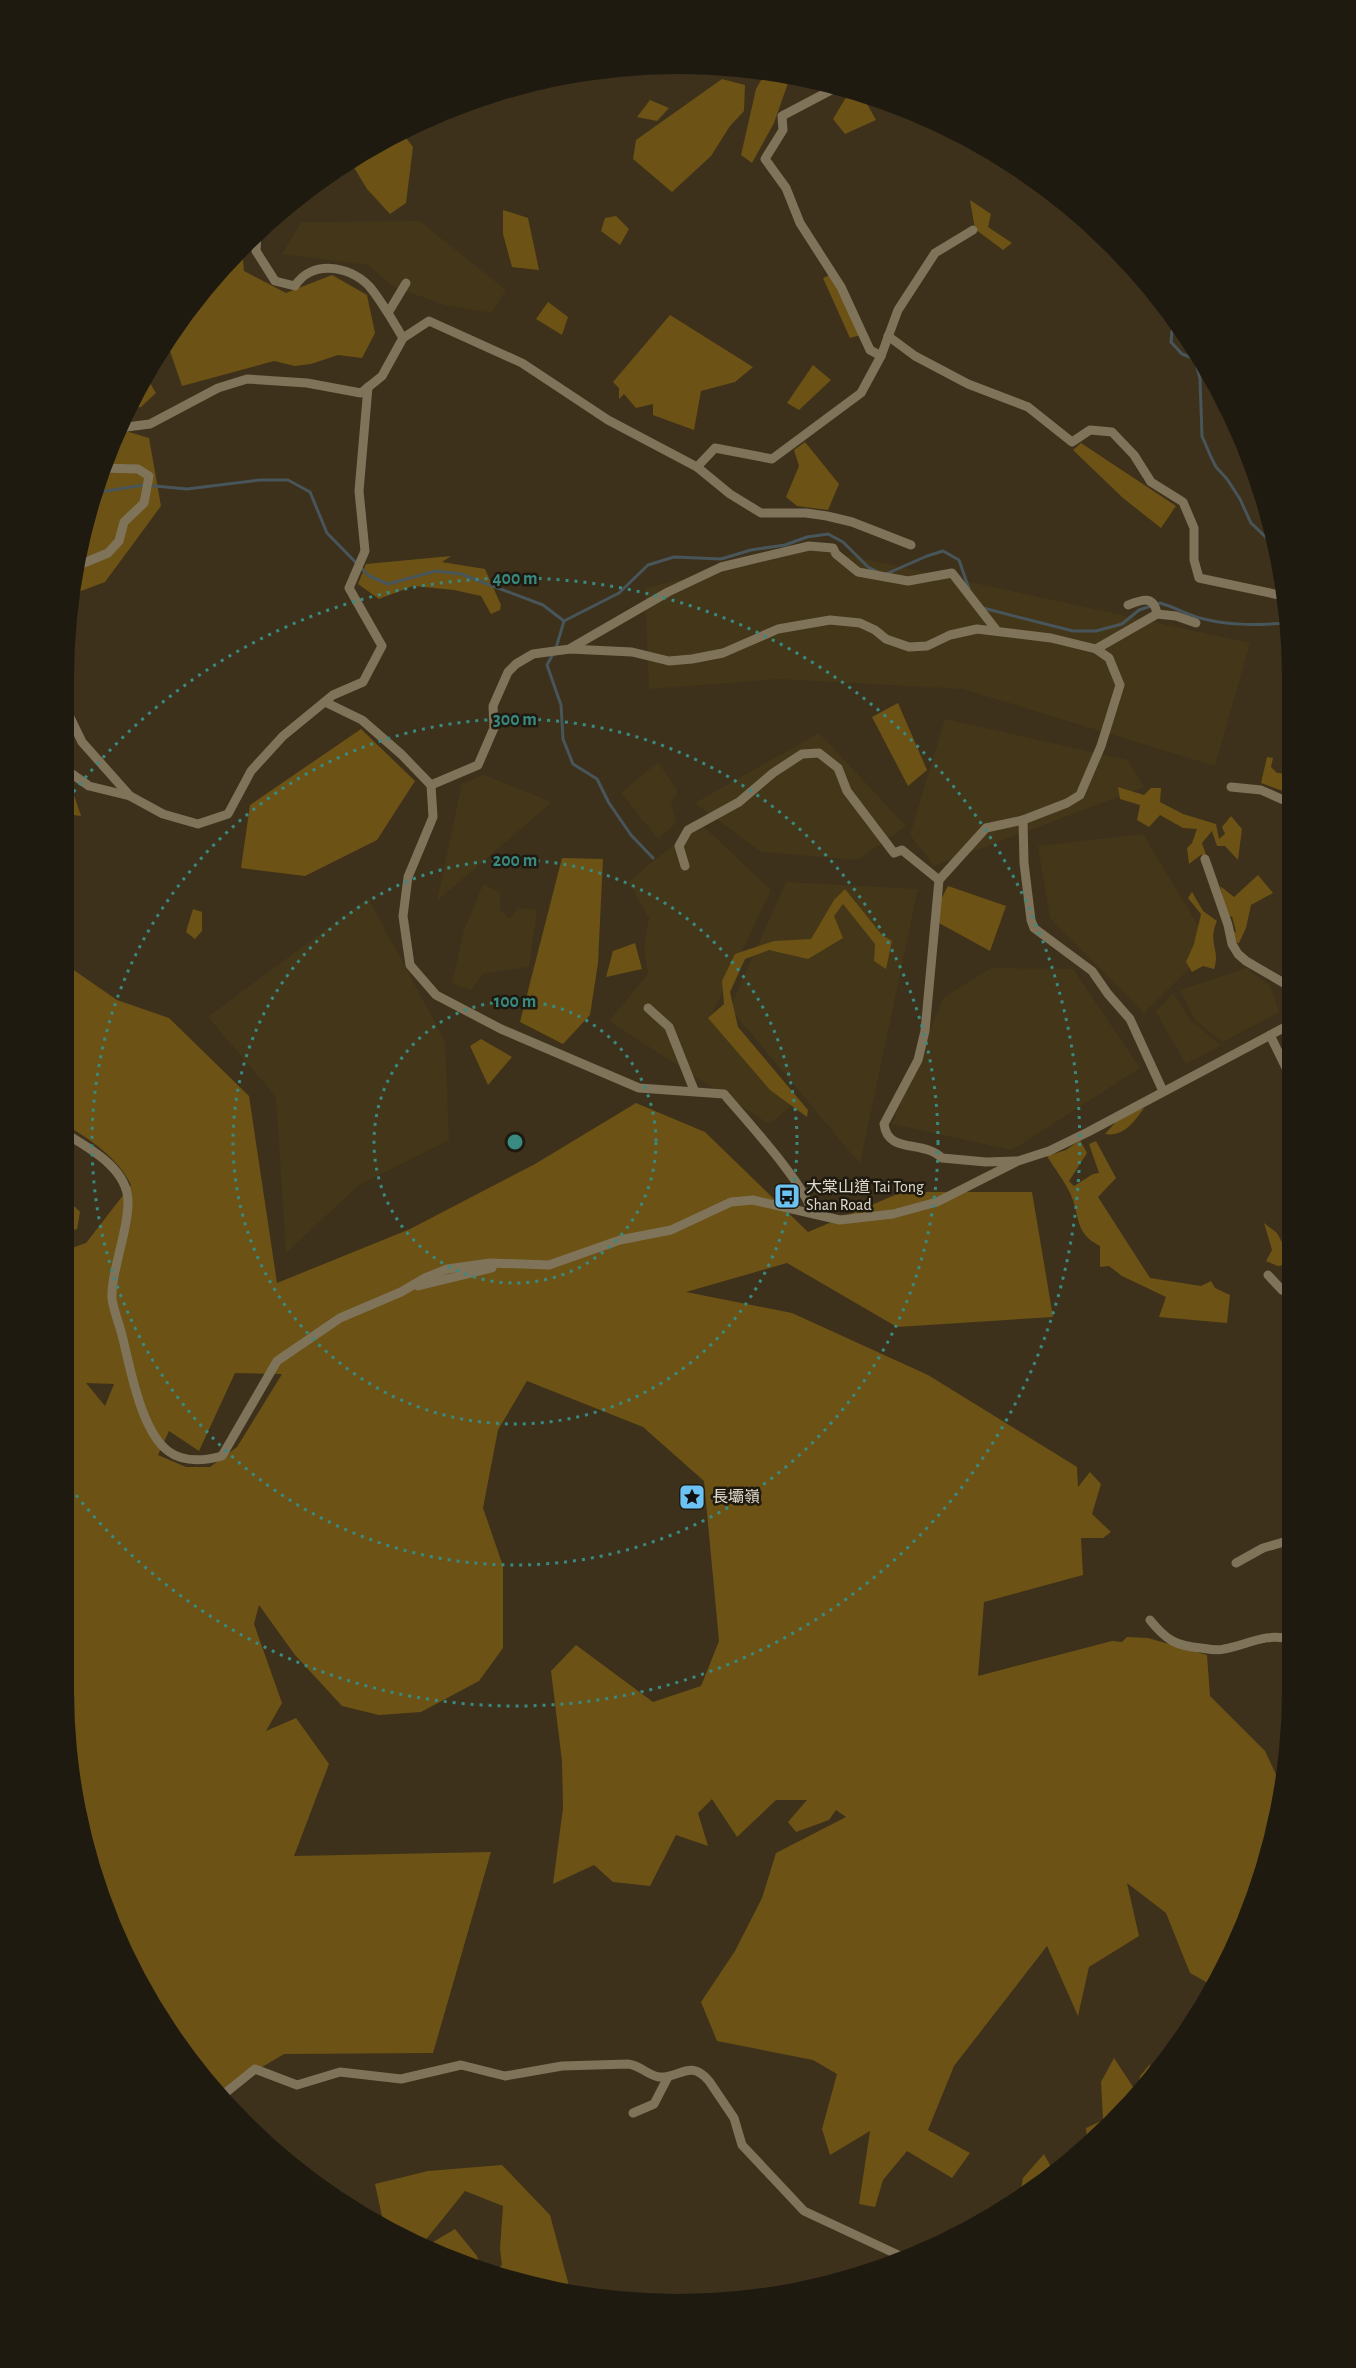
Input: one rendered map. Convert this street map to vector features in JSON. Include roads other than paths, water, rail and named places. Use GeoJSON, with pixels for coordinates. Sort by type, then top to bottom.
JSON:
{"type":"FeatureCollection","features":[{"type":"Feature","properties":{"kind":"street"},"geometry":{"type":"LineString","coordinates":[[827,92],[782,116],[783,130],[765,159],[786,188],[800,223],[841,287],[870,350],[881,356]]}},
{"type":"Feature","properties":{"kind":"street"},"geometry":{"type":"LineString","coordinates":[[697,467],[715,448],[772,459],[861,393],[881,356],[898,310],[935,253],[973,230]]}},
{"type":"Feature","properties":{"kind":"street"},"geometry":{"type":"LineString","coordinates":[[256,246],[256,251],[274,281],[295,286],[301,277],[322,267],[344,271],[368,284],[403,338]]}},
{"type":"Feature","properties":{"kind":"street"},"geometry":{"type":"LineString","coordinates":[[388,312],[406,283]]}},
{"type":"Feature","properties":{"kind":"street"},"geometry":{"type":"LineString","coordinates":[[129,427],[150,424],[218,388],[247,379],[307,383],[361,393],[382,376],[403,338],[429,321],[522,363],[608,420],[697,467],[730,494],[761,513],[806,513],[827,516],[852,522],[911,545]]}},
{"type":"Feature","properties":{"kind":"street"},"geometry":{"type":"LineString","coordinates":[[888,336],[915,356],[968,384],[1028,407],[1072,442],[1090,429],[1113,432],[1134,455],[1152,482],[1183,502],[1194,528],[1194,560],[1199,578],[1276,594]]}},
{"type":"Feature","properties":{"kind":"street"},"geometry":{"type":"LineString","coordinates":[[74,775],[89,786],[130,796],[163,814],[198,824],[228,814],[251,771],[283,736],[333,695],[363,682],[382,645],[350,588],[365,551],[359,491],[368,387]]}},
{"type":"Feature","properties":{"kind":"street"},"geometry":{"type":"LineString","coordinates":[[85,563],[108,553],[119,541],[124,522],[144,503],[149,476],[138,469],[112,468]]}},
{"type":"Feature","properties":{"kind":"street"},"geometry":{"type":"LineString","coordinates":[[570,649],[668,592],[721,567],[809,546],[833,548],[848,565],[858,572],[908,581],[952,573],[997,631]]}},
{"type":"Feature","properties":{"kind":"street"},"geometry":{"type":"LineString","coordinates":[[1128,605],[1143,599],[1154,608],[1196,622]]}},
{"type":"Feature","properties":{"kind":"street"},"geometry":{"type":"LineString","coordinates":[[1096,649],[1154,608]]}},
{"type":"Feature","properties":{"kind":"street"},"geometry":{"type":"LineString","coordinates":[[431,785],[478,765],[494,728],[494,706],[508,672],[532,654],[570,649],[632,652],[669,661],[692,659],[723,653],[778,629],[830,620],[860,623],[875,630],[886,639],[909,647],[927,646],[950,635],[977,629],[1051,638],[1096,649],[1109,658],[1120,685],[1101,746],[1080,795],[1067,803],[1023,820],[986,828],[939,880],[925,1031],[918,1060],[884,1124],[885,1134],[894,1142],[934,1150],[942,1158],[986,1162],[1018,1161]]}},
{"type":"Feature","properties":{"kind":"street"},"geometry":{"type":"LineString","coordinates":[[325,702],[362,720],[401,754],[431,785],[433,817],[408,877],[403,916],[410,965],[436,995],[501,1029],[639,1088],[694,1090],[724,1094],[781,1163],[800,1190],[812,1213]]}},
{"type":"Feature","properties":{"kind":"street"},"geometry":{"type":"LineString","coordinates":[[74,726],[82,742],[130,796]]}},
{"type":"Feature","properties":{"kind":"street"},"geometry":{"type":"LineString","coordinates":[[685,866],[679,846],[688,830],[739,802],[774,773],[802,754],[819,753],[838,768],[847,791],[894,854],[902,850],[939,880]]}},
{"type":"Feature","properties":{"kind":"street"},"geometry":{"type":"LineString","coordinates":[[1231,787],[1261,790],[1282,799]]}},
{"type":"Feature","properties":{"kind":"street"},"geometry":{"type":"LineString","coordinates":[[1023,820],[1024,863],[1034,928],[1092,971],[1130,1019],[1163,1091]]}},
{"type":"Feature","properties":{"kind":"street"},"geometry":{"type":"LineString","coordinates":[[1205,859],[1228,925],[1232,944],[1238,954],[1282,982]]}},
{"type":"Feature","properties":{"kind":"street"},"geometry":{"type":"LineString","coordinates":[[648,1008],[669,1027],[694,1090]]}},
{"type":"Feature","properties":{"kind":"street"},"geometry":{"type":"LineString","coordinates":[[74,1139],[103,1159],[116,1172],[126,1188],[128,1207],[113,1284],[112,1304],[140,1406],[158,1442],[169,1452],[190,1460],[204,1461],[222,1456],[277,1361],[340,1318],[406,1289],[509,1264],[549,1265],[620,1240],[671,1230],[731,1202],[753,1200],[840,1220],[904,1211],[937,1202],[1018,1161],[1059,1146],[1282,1029]]}},
{"type":"Feature","properties":{"kind":"street"},"geometry":{"type":"LineString","coordinates":[[1270,1035],[1282,1060]]}},
{"type":"Feature","properties":{"kind":"street"},"geometry":{"type":"LineString","coordinates":[[789,1208],[794,1196],[800,1190]]}},
{"type":"Feature","properties":{"kind":"street"},"geometry":{"type":"LineString","coordinates":[[1268,1275],[1282,1290]]}},
{"type":"Feature","properties":{"kind":"street"},"geometry":{"type":"LineString","coordinates":[[1236,1563],[1263,1548],[1282,1543]]}},
{"type":"Feature","properties":{"kind":"street"},"geometry":{"type":"LineString","coordinates":[[1150,1620],[1162,1635],[1180,1646],[1222,1650],[1263,1637],[1282,1637]]}},
{"type":"Feature","properties":{"kind":"street"},"geometry":{"type":"LineString","coordinates":[[227,2092],[255,2069],[297,2085],[340,2072],[401,2079],[461,2065],[504,2076],[562,2066],[628,2064],[636,2065],[658,2077],[668,2077],[686,2070],[704,2075],[734,2118],[742,2145],[804,2211],[895,2253]]}},
{"type":"Feature","properties":{"kind":"street"},"geometry":{"type":"LineString","coordinates":[[633,2113],[654,2104],[668,2077]]}},
{"type":"Feature","properties":{"kind":"waterway"},"geometry":{"type":"LineString","coordinates":[[1173,330],[1171,342],[1182,354],[1190,357]]}},
{"type":"Feature","properties":{"kind":"waterway"},"geometry":{"type":"LineString","coordinates":[[1197,369],[1200,379],[1202,436],[1216,467],[1240,499],[1251,523],[1266,537]]}},
{"type":"Feature","properties":{"kind":"waterway"},"geometry":{"type":"LineString","coordinates":[[104,491],[144,485],[187,489],[260,480],[288,480],[310,492],[327,533],[369,576],[388,584],[436,571],[461,574],[543,605],[564,621]]}},
{"type":"Feature","properties":{"kind":"waterway"},"geometry":{"type":"LineString","coordinates":[[556,648],[564,621],[619,593],[648,565],[674,557],[721,559],[751,550],[785,545],[807,537],[828,534],[843,542],[868,567],[878,572]]}},
{"type":"Feature","properties":{"kind":"waterway"},"geometry":{"type":"LineString","coordinates":[[886,574],[943,551],[959,560],[969,589]]}},
{"type":"Feature","properties":{"kind":"waterway"},"geometry":{"type":"LineString","coordinates":[[983,608],[1073,631],[1096,631],[1122,624],[1139,610],[1160,603],[1193,616],[1225,623],[1280,623]]}},
{"type":"Feature","properties":{"kind":"waterway"},"geometry":{"type":"LineString","coordinates":[[553,654],[547,665],[561,705],[563,739],[573,764],[597,779],[609,803],[631,835],[653,858]]}},
{"type":"Feature","properties":{"kind":"place","name":"大棠山道 Tai Tong Shan Road"},"geometry":{"type":"Point","coordinates":[787,1196]}},
{"type":"Feature","properties":{"kind":"place","name":"長壩嶺"},"geometry":{"type":"Point","coordinates":[692,1497]}}]}
